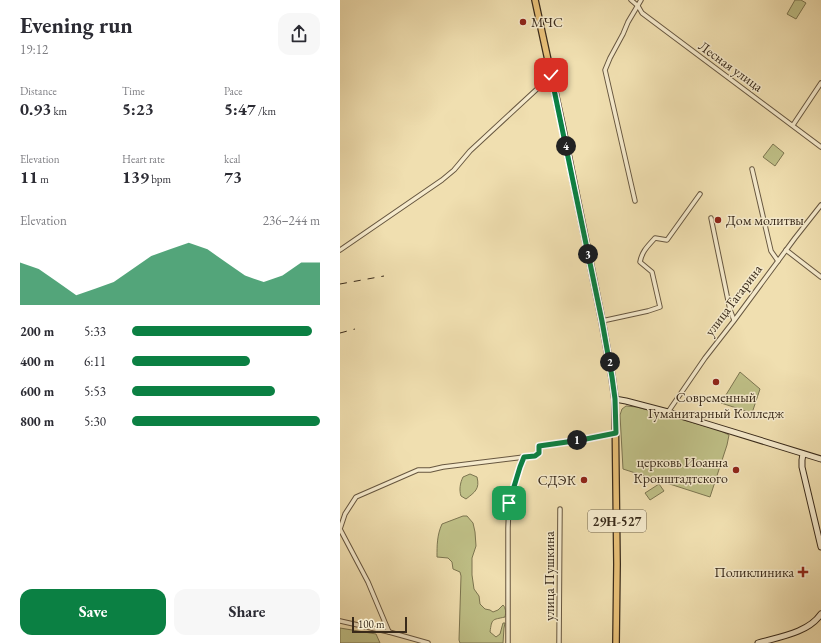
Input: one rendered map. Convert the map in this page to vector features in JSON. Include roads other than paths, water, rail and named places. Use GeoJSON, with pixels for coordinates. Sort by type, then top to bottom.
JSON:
{"type":"FeatureCollection","features":[{"type":"Feature","properties":{"kind":"main road","name":"29Н-527"},"geometry":{"type":"LineString","coordinates":[[535,0],[602,321],[615,399],[617,557],[616,643]]}},
{"type":"Feature","properties":{"kind":"street","name":"Лесная улица"},"geometry":{"type":"LineString","coordinates":[[631,0],[638,6],[642,13],[821,147]]}},
{"type":"Feature","properties":{"kind":"street"},"geometry":{"type":"LineString","coordinates":[[635,201],[605,70],[628,22],[641,0]]}},
{"type":"Feature","properties":{"kind":"street"},"geometry":{"type":"LineString","coordinates":[[792,125],[821,83]]}},
{"type":"Feature","properties":{"kind":"street"},"geometry":{"type":"LineString","coordinates":[[340,250],[442,180],[454,170],[470,151],[536,89],[553,84]]}},
{"type":"Feature","properties":{"kind":"street"},"geometry":{"type":"LineString","coordinates":[[752,169],[771,251],[778,261]]}},
{"type":"Feature","properties":{"kind":"street"},"geometry":{"type":"LineString","coordinates":[[602,321],[660,307],[652,272],[640,262],[642,255],[644,250],[655,238],[667,240],[700,194]]}},
{"type":"Feature","properties":{"kind":"street","name":"улица Гагарина"},"geometry":{"type":"LineString","coordinates":[[668,412],[705,358],[821,205]]}},
{"type":"Feature","properties":{"kind":"street"},"geometry":{"type":"LineString","coordinates":[[711,218],[730,310],[734,320]]}},
{"type":"Feature","properties":{"kind":"street"},"geometry":{"type":"LineString","coordinates":[[786,250],[821,277]]}},
{"type":"Feature","properties":{"kind":"street"},"geometry":{"type":"LineString","coordinates":[[615,399],[668,412],[821,459]]}},
{"type":"Feature","properties":{"kind":"street"},"geometry":{"type":"LineString","coordinates":[[389,632],[368,582],[340,529],[345,514],[356,497],[418,470],[430,470],[443,467],[535,456],[539,453],[539,446],[616,433]]}},
{"type":"Feature","properties":{"kind":"street"},"geometry":{"type":"LineString","coordinates":[[803,454],[802,467],[821,547]]}},
{"type":"Feature","properties":{"kind":"street"},"geometry":{"type":"LineString","coordinates":[[508,643],[509,503],[524,457]]}},
{"type":"Feature","properties":{"kind":"street","name":"улица Пушкина"},"geometry":{"type":"LineString","coordinates":[[559,643],[560,509]]}},
{"type":"Feature","properties":{"kind":"street"},"geometry":{"type":"LineString","coordinates":[[758,643],[796,632],[810,625],[821,614]]}},
{"type":"Feature","properties":{"kind":"street"},"geometry":{"type":"LineString","coordinates":[[340,621],[389,632],[428,643]]}},
{"type":"Feature","properties":{"kind":"railway"},"geometry":{"type":"LineString","coordinates":[[340,284],[384,276]]}},
{"type":"Feature","properties":{"kind":"railway"},"geometry":{"type":"LineString","coordinates":[[340,333],[355,329]]}},
{"type":"Feature","properties":{"kind":"place","name":"МЧС"},"geometry":{"type":"Point","coordinates":[523,22]}},
{"type":"Feature","properties":{"kind":"place","name":"Дом молитвы"},"geometry":{"type":"Point","coordinates":[718,220]}},
{"type":"Feature","properties":{"kind":"place","name":"Современный Гуманитарный Колледж"},"geometry":{"type":"Point","coordinates":[716,382]}},
{"type":"Feature","properties":{"kind":"place","name":"церковь Иоанна Кронштадтского"},"geometry":{"type":"Point","coordinates":[736,470]}},
{"type":"Feature","properties":{"kind":"place","name":"СДЭК"},"geometry":{"type":"Point","coordinates":[584,480]}},
{"type":"Feature","properties":{"kind":"place","name":"Поликлиника"},"geometry":{"type":"Point","coordinates":[803,572]}}]}
